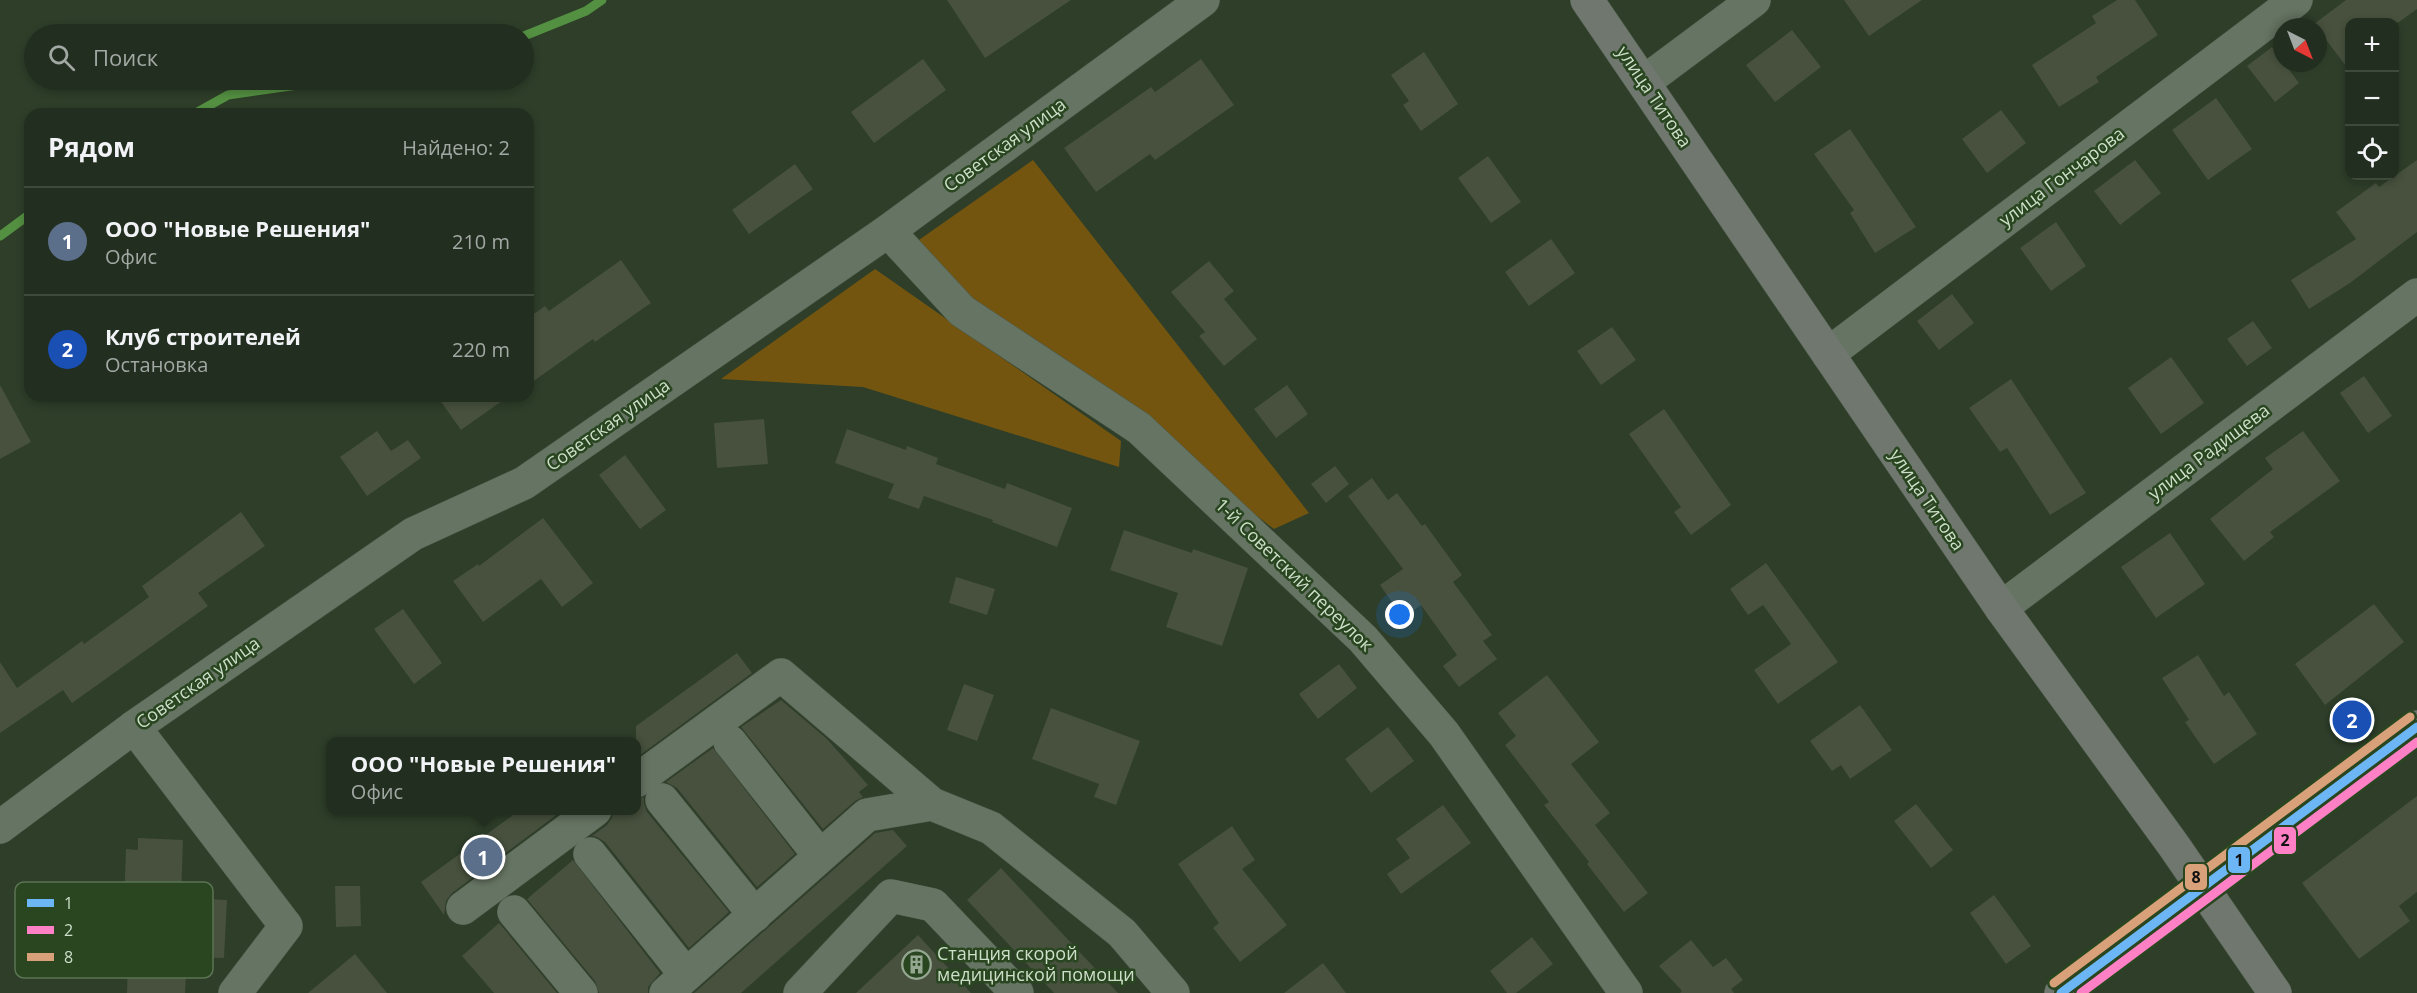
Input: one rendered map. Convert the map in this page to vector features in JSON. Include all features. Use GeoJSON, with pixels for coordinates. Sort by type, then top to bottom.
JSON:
{"type":"FeatureCollection","features":[{"type":"Feature","properties":{"kind":"main road","name":"улица Титова"},"geometry":{"type":"LineString","coordinates":[[1587,0],[2001,609],[2276,993]]}},
{"type":"Feature","properties":{"kind":"main road"},"geometry":{"type":"LineString","coordinates":[[2061,993],[2417,727]]}},
{"type":"Feature","properties":{"kind":"street","name":"Советская улица"},"geometry":{"type":"LineString","coordinates":[[0,827],[134,727],[413,534],[525,483],[888,231],[1203,0]]}},
{"type":"Feature","properties":{"kind":"street"},"geometry":{"type":"LineString","coordinates":[[1644,82],[1754,0]]}},
{"type":"Feature","properties":{"kind":"street","name":"улица Гончарова"},"geometry":{"type":"LineString","coordinates":[[1828,354],[2296,0]]}},
{"type":"Feature","properties":{"kind":"street","name":"1-й Советский переулок"},"geometry":{"type":"LineString","coordinates":[[888,231],[962,311],[1139,428],[1363,639],[1444,734],[1626,993]]}},
{"type":"Feature","properties":{"kind":"street","name":"улица Радищева"},"geometry":{"type":"LineString","coordinates":[[2001,609],[2417,295]]}},
{"type":"Feature","properties":{"kind":"street"},"geometry":{"type":"LineString","coordinates":[[641,777],[781,675],[932,804],[991,828],[1122,933],[1173,993]]}},
{"type":"Feature","properties":{"kind":"street"},"geometry":{"type":"LineString","coordinates":[[134,727],[286,926],[235,993]]}},
{"type":"Feature","properties":{"kind":"street"},"geometry":{"type":"LineString","coordinates":[[730,742],[820,856]]}},
{"type":"Feature","properties":{"kind":"street"},"geometry":{"type":"LineString","coordinates":[[662,800],[755,915]]}},
{"type":"Feature","properties":{"kind":"street"},"geometry":{"type":"LineString","coordinates":[[590,854],[676,984],[867,815],[932,804]]}},
{"type":"Feature","properties":{"kind":"street"},"geometry":{"type":"LineString","coordinates":[[463,908],[588,815]]}},
{"type":"Feature","properties":{"kind":"street"},"geometry":{"type":"LineString","coordinates":[[800,993],[891,896],[933,905],[1017,993]]}},
{"type":"Feature","properties":{"kind":"street"},"geometry":{"type":"LineString","coordinates":[[514,912],[582,993]]}},
{"type":"Feature","properties":{"kind":"shaded area"},"geometry":{"type":"Polygon","coordinates":[[[1033,160],[1309,513],[1274,529],[906,249],[1033,160]]]}},
{"type":"Feature","properties":{"kind":"shaded area"},"geometry":{"type":"Polygon","coordinates":[[[875,269],[1121,441],[1119,467],[863,387],[721,379],[875,269]]]}},
{"type":"Feature","properties":{"kind":"building"},"geometry":{"type":"Polygon","coordinates":[[[947,0],[1071,0],[985,58],[947,0]]]}},
{"type":"Feature","properties":{"kind":"building"},"geometry":{"type":"Polygon","coordinates":[[[1844,0],[1922,0],[1869,36],[1844,0]]]}},
{"type":"Feature","properties":{"kind":"building"},"geometry":{"type":"Polygon","coordinates":[[[2117,0],[2135,0],[2158,35],[2096,77],[2099,82],[2059,107],[2032,65],[2096,23],[2092,16],[2117,0]]]}},
{"type":"Feature","properties":{"kind":"building"},"geometry":{"type":"Polygon","coordinates":[[[2346,0],[2417,0],[2417,9],[2399,22],[2399,18],[2345,18],[2345,65],[2327,41],[2327,18],[2322,18],[2346,0]]]}},
{"type":"Feature","properties":{"kind":"building"},"geometry":{"type":"Polygon","coordinates":[[[1792,30],[1821,67],[1775,102],[1746,65],[1792,30]]]}},
{"type":"Feature","properties":{"kind":"building"},"geometry":{"type":"Polygon","coordinates":[[[2272,47],[2273,72],[2291,72],[2299,83],[2275,102],[2247,66],[2272,47]]]}},
{"type":"Feature","properties":{"kind":"building"},"geometry":{"type":"Polygon","coordinates":[[[1424,52],[1458,104],[1421,131],[1403,105],[1409,101],[1391,75],[1424,52]]]}},
{"type":"Feature","properties":{"kind":"building"},"geometry":{"type":"Polygon","coordinates":[[[923,59],[946,90],[874,143],[851,112],[923,59]]]}},
{"type":"Feature","properties":{"kind":"building"},"geometry":{"type":"Polygon","coordinates":[[[1201,59],[1234,105],[1155,160],[1150,154],[1096,192],[1064,148],[1151,87],[1155,92],[1201,59]]]}},
{"type":"Feature","properties":{"kind":"building"},"geometry":{"type":"Polygon","coordinates":[[[2216,98],[2252,149],[2208,180],[2172,130],[2216,98]]]}},
{"type":"Feature","properties":{"kind":"building"},"geometry":{"type":"Polygon","coordinates":[[[2001,110],[2026,143],[1987,173],[1962,139],[2001,110]]]}},
{"type":"Feature","properties":{"kind":"building"},"geometry":{"type":"Polygon","coordinates":[[[1850,129],[1916,227],[1875,253],[1850,213],[1854,210],[1814,154],[1850,129]]]}},
{"type":"Feature","properties":{"kind":"building"},"geometry":{"type":"Polygon","coordinates":[[[1488,156],[1521,202],[1491,223],[1458,178],[1488,156]]]}},
{"type":"Feature","properties":{"kind":"building"},"geometry":{"type":"Polygon","coordinates":[[[2135,160],[2161,193],[2120,225],[2094,191],[2135,160]]]}},
{"type":"Feature","properties":{"kind":"building"},"geometry":{"type":"Polygon","coordinates":[[[2417,160],[2417,232],[2350,283],[2309,309],[2291,280],[2356,239],[2336,212],[2376,183],[2379,187],[2389,180],[2399,180],[2399,173],[2417,160]]]}},
{"type":"Feature","properties":{"kind":"building"},"geometry":{"type":"Polygon","coordinates":[[[795,164],[813,189],[749,234],[732,210],[795,164]]]}},
{"type":"Feature","properties":{"kind":"building"},"geometry":{"type":"Polygon","coordinates":[[[2056,222],[2086,266],[2051,291],[2020,248],[2056,222]]]}},
{"type":"Feature","properties":{"kind":"building"},"geometry":{"type":"Polygon","coordinates":[[[1551,239],[1575,273],[1529,306],[1505,272],[1551,239]]]}},
{"type":"Feature","properties":{"kind":"building"},"geometry":{"type":"Polygon","coordinates":[[[621,260],[651,303],[595,342],[593,339],[534,381],[534,314],[545,306],[549,311],[621,260]]]}},
{"type":"Feature","properties":{"kind":"building"},"geometry":{"type":"Polygon","coordinates":[[[1209,261],[1234,291],[1224,299],[1257,339],[1224,366],[1199,336],[1205,332],[1171,292],[1209,261]]]}},
{"type":"Feature","properties":{"kind":"building"},"geometry":{"type":"Polygon","coordinates":[[[1952,294],[1974,323],[1939,350],[1917,321],[1952,294]]]}},
{"type":"Feature","properties":{"kind":"building"},"geometry":{"type":"Polygon","coordinates":[[[2253,321],[2272,348],[2247,366],[2227,339],[2253,321]]]}},
{"type":"Feature","properties":{"kind":"building"},"geometry":{"type":"Polygon","coordinates":[[[1612,327],[1636,360],[1601,385],[1577,351],[1612,327]]]}},
{"type":"Feature","properties":{"kind":"building"},"geometry":{"type":"Polygon","coordinates":[[[2171,357],[2204,403],[2161,434],[2128,388],[2171,357]]]}},
{"type":"Feature","properties":{"kind":"building"},"geometry":{"type":"Polygon","coordinates":[[[2364,376],[2392,416],[2368,433],[2340,393],[2364,376]]]}},
{"type":"Feature","properties":{"kind":"building"},"geometry":{"type":"Polygon","coordinates":[[[2011,379],[2086,493],[2050,515],[2007,448],[2000,452],[1969,408],[2011,379]]]}},
{"type":"Feature","properties":{"kind":"building"},"geometry":{"type":"Polygon","coordinates":[[[0,385],[31,442],[0,459],[0,385]]]}},
{"type":"Feature","properties":{"kind":"building"},"geometry":{"type":"Polygon","coordinates":[[[1287,385],[1308,414],[1276,438],[1254,409],[1287,385]]]}},
{"type":"Feature","properties":{"kind":"building"},"geometry":{"type":"Polygon","coordinates":[[[441,402],[501,402],[461,430],[441,402]]]}},
{"type":"Feature","properties":{"kind":"building"},"geometry":{"type":"Polygon","coordinates":[[[1664,409],[1731,505],[1691,535],[1674,512],[1681,507],[1629,434],[1664,409]]]}},
{"type":"Feature","properties":{"kind":"building"},"geometry":{"type":"Polygon","coordinates":[[[764,419],[768,464],[717,468],[714,423],[764,419]]]}},
{"type":"Feature","properties":{"kind":"building"},"geometry":{"type":"Polygon","coordinates":[[[847,429],[906,450],[907,446],[938,458],[936,464],[1005,489],[1007,483],[1072,508],[1057,547],[992,522],[993,520],[924,496],[919,509],[888,498],[894,484],[835,463],[847,429]]]}},
{"type":"Feature","properties":{"kind":"building"},"geometry":{"type":"Polygon","coordinates":[[[377,431],[391,451],[408,440],[421,458],[367,496],[340,457],[377,431]]]}},
{"type":"Feature","properties":{"kind":"building"},"geometry":{"type":"Polygon","coordinates":[[[2303,431],[2340,481],[2270,532],[2274,537],[2244,561],[2210,519],[2273,469],[2265,458],[2303,431]]]}},
{"type":"Feature","properties":{"kind":"building"},"geometry":{"type":"Polygon","coordinates":[[[625,455],[666,510],[640,529],[599,475],[625,455]]]}},
{"type":"Feature","properties":{"kind":"building"},"geometry":{"type":"Polygon","coordinates":[[[1335,466],[1349,484],[1326,503],[1311,484],[1335,466]]]}},
{"type":"Feature","properties":{"kind":"building"},"geometry":{"type":"Polygon","coordinates":[[[1372,478],[1388,500],[1397,493],[1422,526],[1425,524],[1462,575],[1453,582],[1492,635],[1483,641],[1497,659],[1459,687],[1443,666],[1457,655],[1421,605],[1403,618],[1380,585],[1403,569],[1348,496],[1372,478]]]}},
{"type":"Feature","properties":{"kind":"building"},"geometry":{"type":"Polygon","coordinates":[[[241,512],[265,546],[198,593],[208,606],[72,703],[63,690],[0,733],[0,662],[17,688],[82,641],[84,644],[149,597],[142,586],[241,512]]]}},
{"type":"Feature","properties":{"kind":"building"},"geometry":{"type":"Polygon","coordinates":[[[543,518],[593,583],[562,607],[541,579],[483,622],[453,581],[478,564],[479,566],[543,518]]]}},
{"type":"Feature","properties":{"kind":"building"},"geometry":{"type":"Polygon","coordinates":[[[1124,530],[1192,553],[1193,549],[1248,568],[1222,646],[1166,627],[1178,593],[1110,570],[1124,530]]]}},
{"type":"Feature","properties":{"kind":"building"},"geometry":{"type":"Polygon","coordinates":[[[2170,533],[2205,584],[2156,618],[2121,567],[2170,533]]]}},
{"type":"Feature","properties":{"kind":"building"},"geometry":{"type":"Polygon","coordinates":[[[1766,563],[1838,662],[1778,704],[1754,670],[1791,644],[1763,605],[1748,615],[1730,589],[1766,563]]]}},
{"type":"Feature","properties":{"kind":"building"},"geometry":{"type":"Polygon","coordinates":[[[956,577],[995,589],[987,615],[949,603],[956,577]]]}},
{"type":"Feature","properties":{"kind":"building"},"geometry":{"type":"Polygon","coordinates":[[[2374,604],[2404,642],[2325,705],[2295,664],[2374,604]]]}},
{"type":"Feature","properties":{"kind":"building"},"geometry":{"type":"Polygon","coordinates":[[[403,609],[442,663],[414,684],[374,629],[403,609]]]}},
{"type":"Feature","properties":{"kind":"building"},"geometry":{"type":"Polygon","coordinates":[[[737,653],[752,673],[641,754],[641,737],[636,737],[636,726],[737,653]]]}},
{"type":"Feature","properties":{"kind":"building"},"geometry":{"type":"Polygon","coordinates":[[[2198,655],[2224,696],[2229,692],[2257,734],[2214,764],[2185,722],[2189,720],[2162,678],[2198,655]]]}},
{"type":"Feature","properties":{"kind":"building"},"geometry":{"type":"Polygon","coordinates":[[[1339,664],[1357,688],[1318,719],[1299,694],[1339,664]]]}},
{"type":"Feature","properties":{"kind":"building"},"geometry":{"type":"Polygon","coordinates":[[[1547,675],[1599,742],[1571,764],[1610,813],[1595,825],[1648,893],[1624,912],[1587,864],[1589,862],[1544,805],[1549,802],[1505,745],[1516,736],[1498,713],[1547,675]]]}},
{"type":"Feature","properties":{"kind":"building"},"geometry":{"type":"Polygon","coordinates":[[[964,684],[994,695],[977,741],[947,730],[964,684]]]}},
{"type":"Feature","properties":{"kind":"building"},"geometry":{"type":"Polygon","coordinates":[[[781,700],[827,739],[868,785],[859,792],[863,797],[855,801],[823,829],[741,727],[781,700]]]}},
{"type":"Feature","properties":{"kind":"building"},"geometry":{"type":"Polygon","coordinates":[[[1860,705],[1892,750],[1850,779],[1841,765],[1832,771],[1810,741],[1860,705]]]}},
{"type":"Feature","properties":{"kind":"building"},"geometry":{"type":"Polygon","coordinates":[[[1051,708],[1140,741],[1116,805],[1094,797],[1099,784],[1032,759],[1051,708]]]}},
{"type":"Feature","properties":{"kind":"building"},"geometry":{"type":"Polygon","coordinates":[[[1388,727],[1414,761],[1371,793],[1345,759],[1388,727]]]}},
{"type":"Feature","properties":{"kind":"building"},"geometry":{"type":"Polygon","coordinates":[[[713,748],[795,854],[757,887],[677,788],[666,782],[713,748]]]}},
{"type":"Feature","properties":{"kind":"building"},"geometry":{"type":"Polygon","coordinates":[[[2417,796],[2417,892],[2399,906],[2410,921],[2359,959],[2302,883],[2417,796]]]}},
{"type":"Feature","properties":{"kind":"building"},"geometry":{"type":"Polygon","coordinates":[[[644,797],[647,812],[729,912],[689,948],[605,842],[592,836],[607,825],[612,815],[641,815],[641,798],[644,797]]]}},
{"type":"Feature","properties":{"kind":"building"},"geometry":{"type":"Polygon","coordinates":[[[1916,804],[1953,850],[1931,868],[1894,821],[1916,804]]]}},
{"type":"Feature","properties":{"kind":"building"},"geometry":{"type":"Polygon","coordinates":[[[1443,805],[1471,843],[1401,894],[1387,874],[1410,858],[1396,839],[1443,805]]]}},
{"type":"Feature","properties":{"kind":"building"},"geometry":{"type":"Polygon","coordinates":[[[513,815],[556,815],[452,893],[446,901],[444,915],[421,882],[513,815]]]}},
{"type":"Feature","properties":{"kind":"building"},"geometry":{"type":"Polygon","coordinates":[[[1232,826],[1255,860],[1242,869],[1287,925],[1240,962],[1213,928],[1219,923],[1178,864],[1232,826]]]}},
{"type":"Feature","properties":{"kind":"building"},"geometry":{"type":"Polygon","coordinates":[[[893,830],[907,846],[741,993],[694,993],[875,833],[893,830]]]}},
{"type":"Feature","properties":{"kind":"building"},"geometry":{"type":"Polygon","coordinates":[[[138,838],[183,840],[182,882],[125,882],[126,849],[138,850],[138,838]]]}},
{"type":"Feature","properties":{"kind":"building"},"geometry":{"type":"Polygon","coordinates":[[[573,860],[660,973],[648,987],[648,993],[599,993],[595,981],[527,899],[573,860]]]}},
{"type":"Feature","properties":{"kind":"building"},"geometry":{"type":"Polygon","coordinates":[[[1001,868],[1118,993],[1054,993],[967,900],[1001,868]]]}},
{"type":"Feature","properties":{"kind":"building"},"geometry":{"type":"Polygon","coordinates":[[[335,886],[360,886],[361,926],[336,927],[335,886]]]}},
{"type":"Feature","properties":{"kind":"building"},"geometry":{"type":"Polygon","coordinates":[[[1994,895],[2031,946],[2006,964],[1970,913],[1994,895]]]}},
{"type":"Feature","properties":{"kind":"building"},"geometry":{"type":"Polygon","coordinates":[[[213,899],[227,900],[224,958],[213,958],[213,899]]]}},
{"type":"Feature","properties":{"kind":"building"},"geometry":{"type":"Polygon","coordinates":[[[499,923],[557,993],[494,993],[462,956],[499,923]]]}},
{"type":"Feature","properties":{"kind":"building","name":"Станция скорой медицинской помощи"},"geometry":{"type":"Polygon","coordinates":[[[918,935],[971,993],[856,993],[918,935]]]}},
{"type":"Feature","properties":{"kind":"building"},"geometry":{"type":"Polygon","coordinates":[[[1532,937],[1553,964],[1516,993],[1507,993],[1490,971],[1532,937]]]}},
{"type":"Feature","properties":{"kind":"building"},"geometry":{"type":"Polygon","coordinates":[[[1691,940],[1713,967],[1726,958],[1743,980],[1731,989],[1734,993],[1680,993],[1682,991],[1659,966],[1691,940]]]}},
{"type":"Feature","properties":{"kind":"building"},"geometry":{"type":"Polygon","coordinates":[[[355,954],[387,993],[308,993],[355,954]]]}},
{"type":"Feature","properties":{"kind":"building"},"geometry":{"type":"Polygon","coordinates":[[[1323,963],[1346,993],[1284,993],[1323,963]]]}},
{"type":"Feature","properties":{"kind":"building"},"geometry":{"type":"Polygon","coordinates":[[[127,978],[186,978],[185,993],[127,993],[127,978]]]}},
{"type":"Feature","properties":{"kind":"waterway"},"geometry":{"type":"LineString","coordinates":[[534,32],[586,11],[602,0]]}},
{"type":"Feature","properties":{"kind":"waterway"},"geometry":{"type":"LineString","coordinates":[[205,108],[228,95],[263,90]]}},
{"type":"Feature","properties":{"kind":"waterway"},"geometry":{"type":"LineString","coordinates":[[0,236],[24,218]]}},
{"type":"Feature","properties":{"kind":"transit line","name":"8"},"geometry":{"type":"LineString","coordinates":[[2054,983],[2410,717]]}},
{"type":"Feature","properties":{"kind":"transit line","name":"1"},"geometry":{"type":"LineString","coordinates":[[2061,993],[2417,727]]}},
{"type":"Feature","properties":{"kind":"transit line","name":"2"},"geometry":{"type":"LineString","coordinates":[[2081,993],[2417,742]]}},
{"type":"Feature","properties":{"kind":"place","name":"Клуб строителей"},"geometry":{"type":"Point","coordinates":[2352,720]}},
{"type":"Feature","properties":{"kind":"place","name":"ООО \"Новые Решения\""},"geometry":{"type":"Point","coordinates":[483,857]}},
{"type":"Feature","properties":{"kind":"place","name":"Станция скорой медицинской помощи"},"geometry":{"type":"Point","coordinates":[916,964]}}]}
